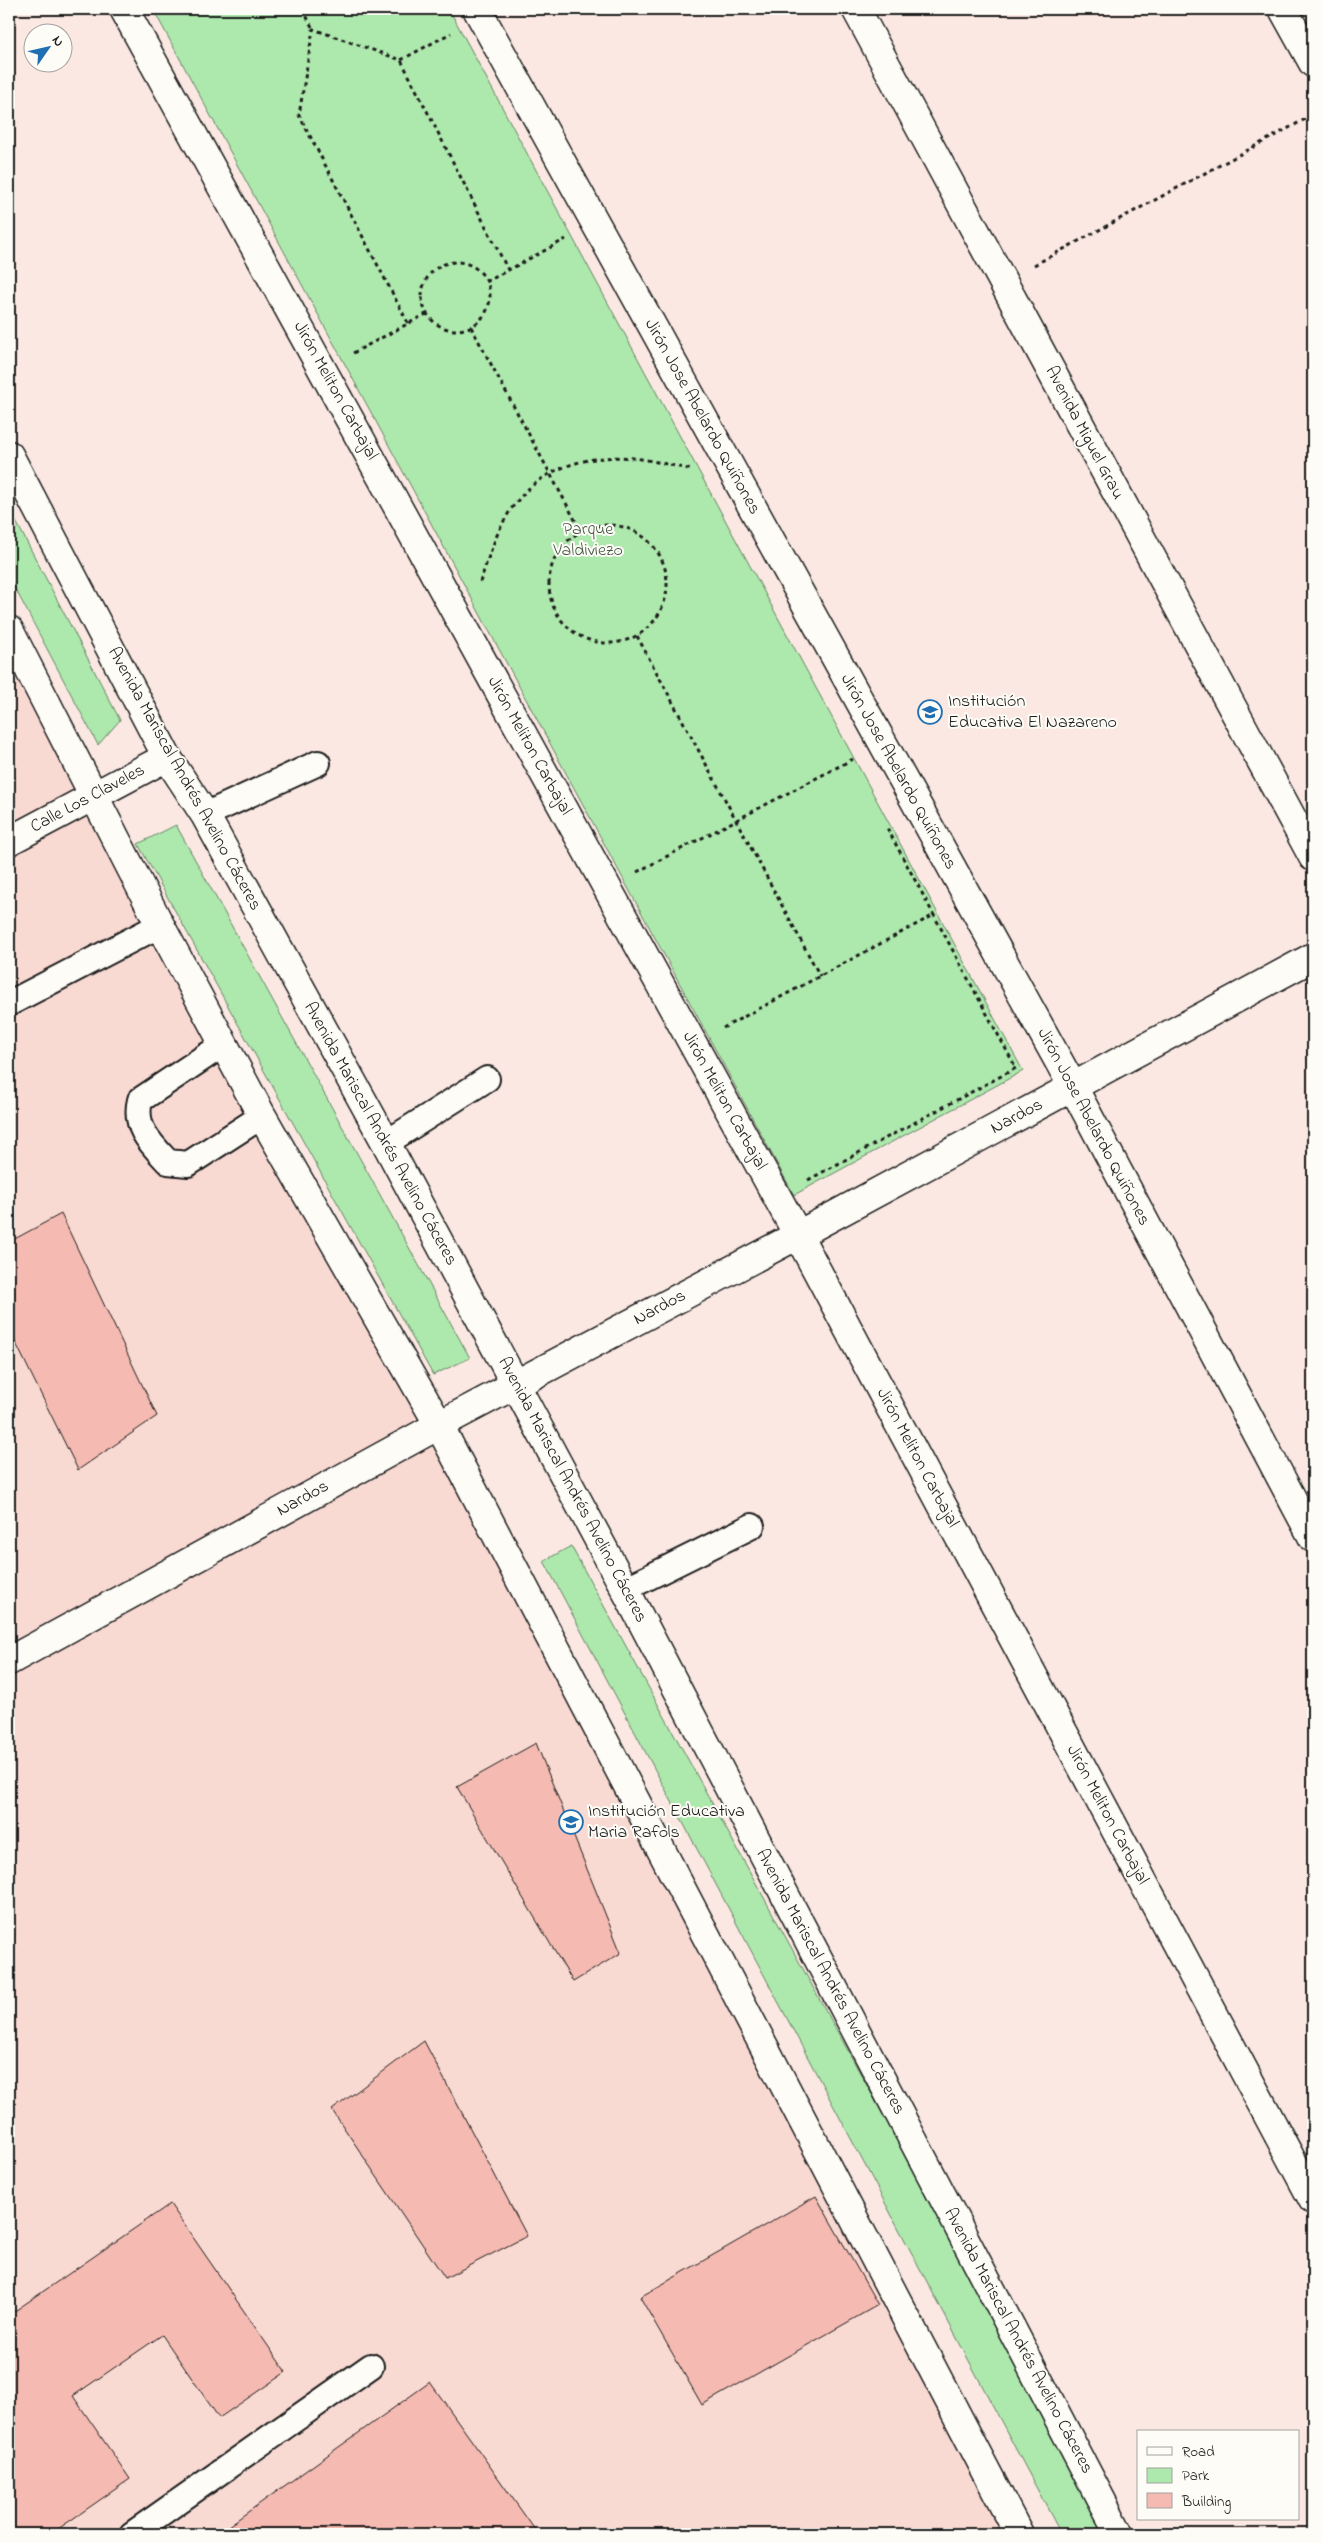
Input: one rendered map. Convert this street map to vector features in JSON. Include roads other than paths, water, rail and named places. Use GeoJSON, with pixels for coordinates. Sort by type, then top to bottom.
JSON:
{"type":"FeatureCollection","features":[{"type":"Feature","properties":{"kind":"street","name":"Jirón Meliton Carbajal"},"geometry":{"type":"LineString","coordinates":[[124,9],[798,1235],[1313,2200]]}},
{"type":"Feature","properties":{"kind":"street","name":"Avenida Miguel Grau"},"geometry":{"type":"LineString","coordinates":[[856,9],[1313,857]]}},
{"type":"Feature","properties":{"kind":"street"},"geometry":{"type":"LineString","coordinates":[[1283,9],[1313,63]]}},
{"type":"Feature","properties":{"kind":"street","name":"Jirón Jose Abelardo Quiñones"},"geometry":{"type":"LineString","coordinates":[[479,13],[1073,1087],[1313,1538]]}},
{"type":"Feature","properties":{"kind":"street","name":"Avenida Mariscal Andrés Avelino Cáceres"},"geometry":{"type":"LineString","coordinates":[[9,455],[167,757],[204,815],[386,1143],[625,1589],[1119,2534]]}},
{"type":"Feature","properties":{"kind":"street"},"geometry":{"type":"LineString","coordinates":[[9,630],[160,925],[262,1116],[438,1425],[1019,2534]]}},
{"type":"Feature","properties":{"kind":"street","name":"Calle Los Claveles"},"geometry":{"type":"LineString","coordinates":[[9,841],[167,757]]}},
{"type":"Feature","properties":{"kind":"street","name":"Nardos"},"geometry":{"type":"LineString","coordinates":[[9,1661],[438,1425],[798,1235],[1313,957]]}},
{"type":"Feature","properties":{"kind":"lane"},"geometry":{"type":"LineString","coordinates":[[204,815],[318,763]]}},
{"type":"Feature","properties":{"kind":"lane"},"geometry":{"type":"LineString","coordinates":[[10,1003],[160,925]]}},
{"type":"Feature","properties":{"kind":"lane"},"geometry":{"type":"LineString","coordinates":[[224,1044],[140,1100],[137,1113],[145,1138],[168,1162],[188,1164],[262,1116]]}},
{"type":"Feature","properties":{"kind":"lane"},"geometry":{"type":"LineString","coordinates":[[386,1143],[487,1079]]}},
{"type":"Feature","properties":{"kind":"lane"},"geometry":{"type":"LineString","coordinates":[[625,1589],[752,1526]]}},
{"type":"Feature","properties":{"kind":"lane"},"geometry":{"type":"LineString","coordinates":[[132,2534],[371,2366]]}},
{"type":"Feature","properties":{"kind":"place","name":"Institución Educativa El Nazareno"},"geometry":{"type":"Point","coordinates":[930,712]}},
{"type":"Feature","properties":{"kind":"place","name":"Institución Educativa Maria Rafols"},"geometry":{"type":"Point","coordinates":[571,1822]}},
{"type":"Feature","properties":{"kind":"park label","name":"Parque Valdiviezo"},"geometry":{"type":"Point","coordinates":[588,540]}}]}
